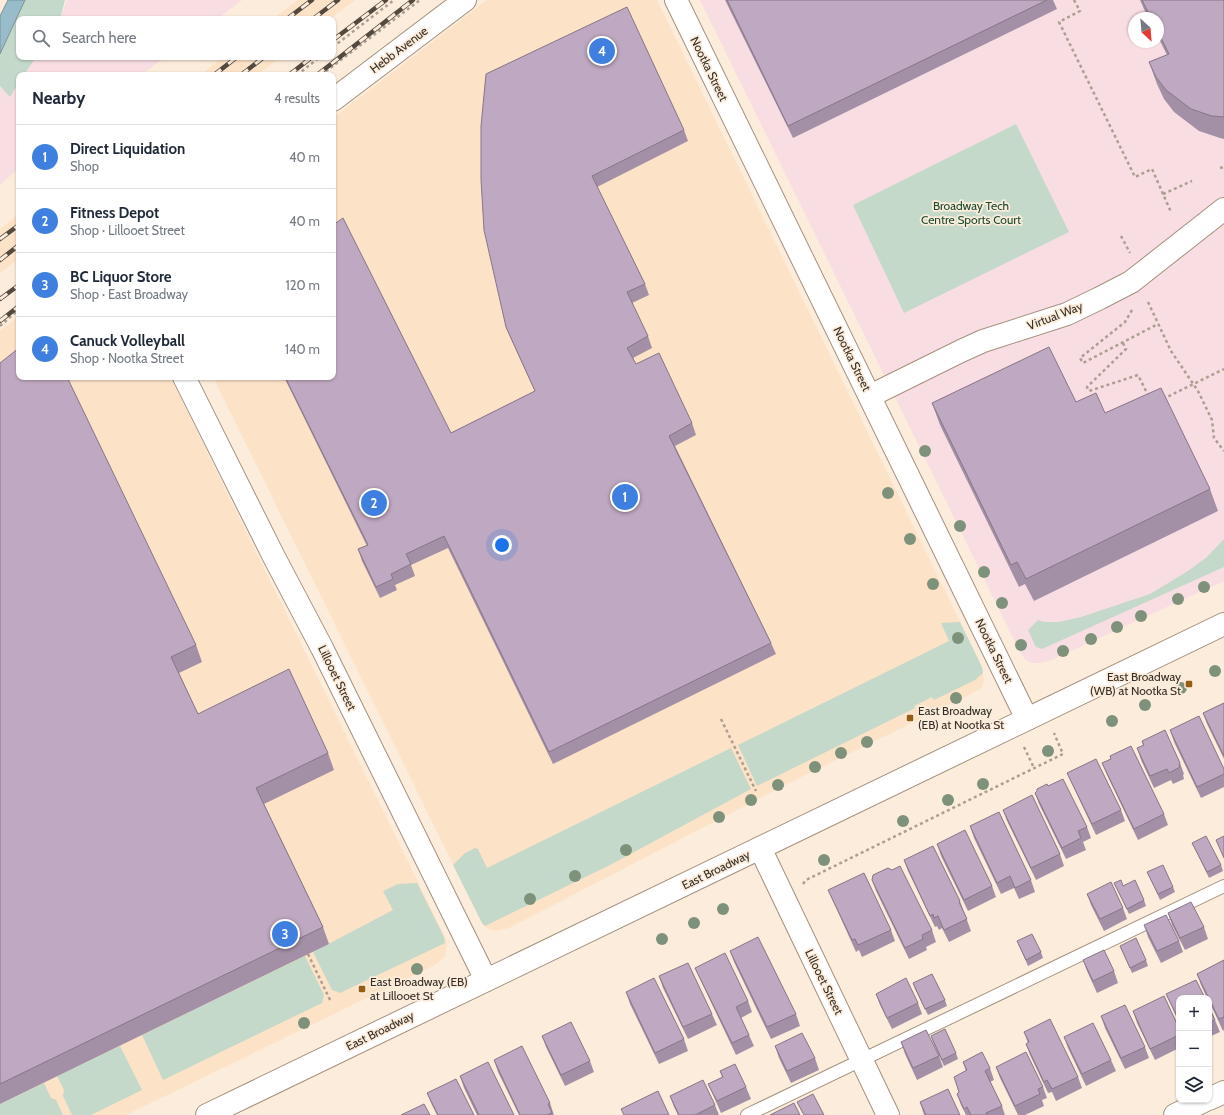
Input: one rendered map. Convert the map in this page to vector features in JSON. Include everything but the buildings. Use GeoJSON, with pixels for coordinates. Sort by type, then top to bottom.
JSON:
{"type":"FeatureCollection","features":[{"type":"Feature","properties":{"kind":"street","name":"Hebb Avenue"},"geometry":{"type":"LineString","coordinates":[[336,98],[465,0]]}},
{"type":"Feature","properties":{"kind":"street","name":"Nootka Street"},"geometry":{"type":"LineString","coordinates":[[676,0],[1027,719]]}},
{"type":"Feature","properties":{"kind":"street","name":"Virtual Way"},"geometry":{"type":"LineString","coordinates":[[870,396],[983,341],[1067,314],[1131,282],[1224,209]]}},
{"type":"Feature","properties":{"kind":"street","name":"Lillooet Street"},"geometry":{"type":"LineString","coordinates":[[186,380],[273,555],[322,648],[486,980]]}},
{"type":"Feature","properties":{"kind":"street","name":"East Broadway"},"geometry":{"type":"LineString","coordinates":[[207,1115],[1224,624]]}},
{"type":"Feature","properties":{"kind":"street","name":"Lillooet Street"},"geometry":{"type":"LineString","coordinates":[[760,848],[888,1115]]}},
{"type":"Feature","properties":{"kind":"street"},"geometry":{"type":"LineString","coordinates":[[1212,1097],[1224,1092]]}},
{"type":"Feature","properties":{"kind":"street"},"geometry":{"type":"LineString","coordinates":[[1175,1115],[1200,1103]]}},
{"type":"Feature","properties":{"kind":"lane"},"geometry":{"type":"LineString","coordinates":[[747,1115],[1224,886]]}},
{"type":"Feature","properties":{"kind":"path"},"geometry":{"type":"LineString","coordinates":[[336,45],[394,0]]}},
{"type":"Feature","properties":{"kind":"path"},"geometry":{"type":"LineString","coordinates":[[325,72],[420,0]]}},
{"type":"Feature","properties":{"kind":"path"},"geometry":{"type":"LineString","coordinates":[[1074,0],[1080,11],[1059,22],[1135,177],[1152,169],[1171,212]]}},
{"type":"Feature","properties":{"kind":"path"},"geometry":{"type":"LineString","coordinates":[[301,72],[316,60]]}},
{"type":"Feature","properties":{"kind":"path"},"geometry":{"type":"LineString","coordinates":[[1220,168],[1224,167]]}},
{"type":"Feature","properties":{"kind":"path"},"geometry":{"type":"LineString","coordinates":[[1163,194],[1192,181]]}},
{"type":"Feature","properties":{"kind":"path"},"geometry":{"type":"LineString","coordinates":[[1121,236],[1133,259]]}},
{"type":"Feature","properties":{"kind":"path"},"geometry":{"type":"LineString","coordinates":[[1148,302],[1171,351],[1194,384],[1212,420],[1214,438],[1224,451]]}},
{"type":"Feature","properties":{"kind":"path"},"geometry":{"type":"LineString","coordinates":[[1132,310],[1125,322],[1080,358],[1083,363],[1158,324]]}},
{"type":"Feature","properties":{"kind":"path"},"geometry":{"type":"LineString","coordinates":[[0,326],[16,312]]}},
{"type":"Feature","properties":{"kind":"path"},"geometry":{"type":"LineString","coordinates":[[1123,343],[1126,349],[1087,387],[1089,391],[1138,375],[1150,398]]}},
{"type":"Feature","properties":{"kind":"path"},"geometry":{"type":"LineString","coordinates":[[1160,401],[1224,369]]}},
{"type":"Feature","properties":{"kind":"path"},"geometry":{"type":"LineString","coordinates":[[721,719],[756,791]]}},
{"type":"Feature","properties":{"kind":"path"},"geometry":{"type":"LineString","coordinates":[[806,880],[1063,754],[1058,741]]}},
{"type":"Feature","properties":{"kind":"path"},"geometry":{"type":"LineString","coordinates":[[1028,756],[1034,768]]}},
{"type":"Feature","properties":{"kind":"path"},"geometry":{"type":"LineString","coordinates":[[308,954],[331,1002]]}},
{"type":"Feature","properties":{"kind":"shaded area"},"geometry":{"type":"Polygon","coordinates":[[[67,0],[242,0],[221,16],[61,16],[67,0]]]}},
{"type":"Feature","properties":{"kind":"shaded area"},"geometry":{"type":"Polygon","coordinates":[[[298,0],[355,0],[334,16],[277,16],[298,0]]]}},
{"type":"Feature","properties":{"kind":"shaded area"},"geometry":{"type":"Polygon","coordinates":[[[487,0],[657,0],[982,667],[984,681],[981,688],[795,780],[509,928],[495,931],[487,928],[482,923],[214,380],[336,380],[336,116],[487,0]]]}},
{"type":"Feature","properties":{"kind":"shaded area"},"geometry":{"type":"Polygon","coordinates":[[[700,0],[1224,0],[1224,581],[1049,661],[1032,663],[1026,660],[1021,654],[700,0]]]}},
{"type":"Feature","properties":{"kind":"shaded area"},"geometry":{"type":"Polygon","coordinates":[[[34,60],[161,60],[145,72],[26,72],[34,60]]]}},
{"type":"Feature","properties":{"kind":"shaded area"},"geometry":{"type":"Polygon","coordinates":[[[219,60],[277,60],[261,72],[204,72],[219,60]]]}},
{"type":"Feature","properties":{"kind":"shaded area"},"geometry":{"type":"Polygon","coordinates":[[[0,86],[10,97],[16,87],[16,171],[0,185],[0,86]]]}},
{"type":"Feature","properties":{"kind":"shaded area"},"geometry":{"type":"Polygon","coordinates":[[[16,216],[16,260],[0,273],[0,229],[16,216]]]}},
{"type":"Feature","properties":{"kind":"shaded area"},"geometry":{"type":"Polygon","coordinates":[[[16,318],[16,380],[171,380],[447,941],[445,956],[437,964],[126,1115],[0,1115],[0,331],[16,318]]]}},
{"type":"Feature","properties":{"kind":"green space"},"geometry":{"type":"Polygon","coordinates":[[[25,0],[65,0],[61,16],[18,16],[25,0]]]}},
{"type":"Feature","properties":{"kind":"green space"},"geometry":{"type":"Polygon","coordinates":[[[16,19],[16,60],[34,60],[26,72],[16,72],[16,87],[10,97],[0,86],[0,54],[16,19]]]}},
{"type":"Feature","properties":{"kind":"green space","name":"Broadway Tech Centre Sports Court"},"geometry":{"type":"Polygon","coordinates":[[[1016,124],[1069,232],[904,313],[853,205],[1016,124]]]}},
{"type":"Feature","properties":{"kind":"green space"},"geometry":{"type":"Polygon","coordinates":[[[1224,539],[1224,567],[1042,649],[1036,647],[1028,630],[1038,620],[1044,622],[1059,622],[1081,617],[1150,594],[1188,571],[1207,557],[1224,539]]]}},
{"type":"Feature","properties":{"kind":"green space"},"geometry":{"type":"Polygon","coordinates":[[[960,622],[982,667],[983,673],[975,680],[934,700],[932,697],[914,706],[915,708],[757,786],[738,745],[949,641],[941,623],[960,622]]]}},
{"type":"Feature","properties":{"kind":"green space"},"geometry":{"type":"Polygon","coordinates":[[[731,748],[751,789],[610,865],[485,926],[482,923],[453,865],[465,853],[475,848],[478,849],[487,868],[731,748]]]}},
{"type":"Feature","properties":{"kind":"green space"},"geometry":{"type":"Polygon","coordinates":[[[417,883],[444,937],[445,943],[340,993],[332,990],[313,952],[393,910],[383,891],[398,884],[417,883]]]}},
{"type":"Feature","properties":{"kind":"green space"},"geometry":{"type":"Polygon","coordinates":[[[305,956],[324,995],[322,1003],[163,1080],[142,1035],[305,956]]]}},
{"type":"Feature","properties":{"kind":"green space"},"geometry":{"type":"Polygon","coordinates":[[[120,1046],[142,1090],[91,1115],[72,1115],[63,1096],[64,1090],[57,1076],[120,1046]]]}},
{"type":"Feature","properties":{"kind":"green space"},"geometry":{"type":"Polygon","coordinates":[[[44,1083],[51,1098],[56,1100],[63,1115],[0,1115],[0,1104],[44,1083]]]}},
{"type":"Feature","properties":{"kind":"water"},"geometry":{"type":"Polygon","coordinates":[[[8,0],[25,0],[18,16],[16,16],[16,19],[0,54],[0,16],[8,0]]]}},
{"type":"Feature","properties":{"kind":"railway"},"geometry":{"type":"LineString","coordinates":[[291,16],[312,0]]}},
{"type":"Feature","properties":{"kind":"railway"},"geometry":{"type":"LineString","coordinates":[[317,16],[338,0]]}},
{"type":"Feature","properties":{"kind":"railway"},"geometry":{"type":"LineString","coordinates":[[336,38],[386,0]]}},
{"type":"Feature","properties":{"kind":"railway"},"geometry":{"type":"LineString","coordinates":[[321,72],[413,0]]}},
{"type":"Feature","properties":{"kind":"railway"},"geometry":{"type":"LineString","coordinates":[[218,72],[233,60]]}},
{"type":"Feature","properties":{"kind":"railway"},"geometry":{"type":"LineString","coordinates":[[245,72],[260,60]]}},
{"type":"Feature","properties":{"kind":"railway"},"geometry":{"type":"LineString","coordinates":[[293,72],[308,60]]}},
{"type":"Feature","properties":{"kind":"railway"},"geometry":{"type":"LineString","coordinates":[[0,239],[16,227]]}},
{"type":"Feature","properties":{"kind":"railway"},"geometry":{"type":"LineString","coordinates":[[0,260],[16,247]]}},
{"type":"Feature","properties":{"kind":"railway"},"geometry":{"type":"LineString","coordinates":[[0,299],[16,287]]}},
{"type":"Feature","properties":{"kind":"railway"},"geometry":{"type":"LineString","coordinates":[[0,321],[16,308]]}},
{"type":"Feature","properties":{"kind":"place","name":"Canuck Volleyball"},"geometry":{"type":"Point","coordinates":[602,51]}},
{"type":"Feature","properties":{"kind":"place","name":"Direct Liquidation"},"geometry":{"type":"Point","coordinates":[625,497]}},
{"type":"Feature","properties":{"kind":"place","name":"Fitness Depot"},"geometry":{"type":"Point","coordinates":[374,503]}},
{"type":"Feature","properties":{"kind":"place","name":"East Broadway (WB) at Nootka St"},"geometry":{"type":"Point","coordinates":[1189,684]}},
{"type":"Feature","properties":{"kind":"place","name":"East Broadway (EB) at Nootka St"},"geometry":{"type":"Point","coordinates":[910,718]}},
{"type":"Feature","properties":{"kind":"place","name":"BC Liquor Store"},"geometry":{"type":"Point","coordinates":[285,934]}},
{"type":"Feature","properties":{"kind":"place","name":"East Broadway (EB) at Lillooet St"},"geometry":{"type":"Point","coordinates":[362,989]}}]}
